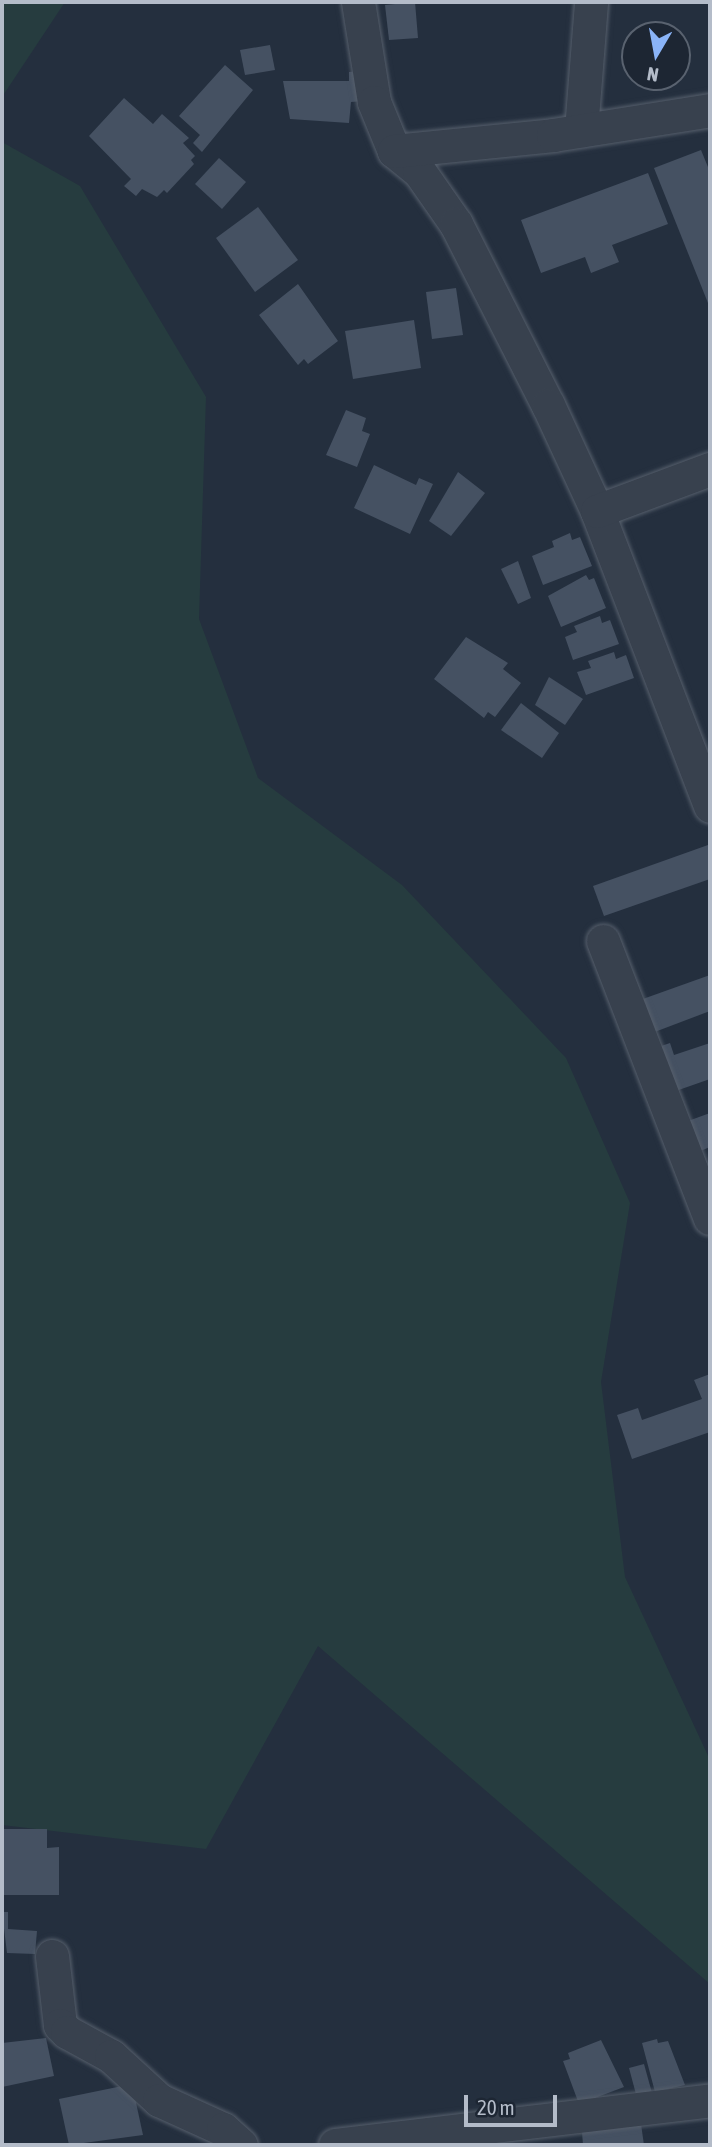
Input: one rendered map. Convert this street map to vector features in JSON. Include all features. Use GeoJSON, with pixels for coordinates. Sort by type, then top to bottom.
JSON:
{"type":"FeatureCollection","features":[{"type":"Feature","properties":{"kind":"street"},"geometry":{"type":"LineString","coordinates":[[358,2],[374,102],[394,151],[419,171],[456,224],[597,510],[710,806]]}},
{"type":"Feature","properties":{"kind":"street"},"geometry":{"type":"LineString","coordinates":[[581,130],[591,2]]}},
{"type":"Feature","properties":{"kind":"street"},"geometry":{"type":"LineString","coordinates":[[394,151],[581,130],[710,110]]}},
{"type":"Feature","properties":{"kind":"street"},"geometry":{"type":"LineString","coordinates":[[597,510],[710,469]]}},
{"type":"Feature","properties":{"kind":"street"},"geometry":{"type":"LineString","coordinates":[[603,941],[710,1218]]}},
{"type":"Feature","properties":{"kind":"street"},"geometry":{"type":"LineString","coordinates":[[52,1956],[60,2025],[66,2032],[111,2056],[159,2099],[223,2129],[241,2145]]}},
{"type":"Feature","properties":{"kind":"street"},"geometry":{"type":"LineString","coordinates":[[335,2145],[710,2100]]}},
{"type":"Feature","properties":{"kind":"green space"},"geometry":{"type":"Polygon","coordinates":[[[2,2],[65,2],[2,97],[2,2]]]}},
{"type":"Feature","properties":{"kind":"green space"},"geometry":{"type":"Polygon","coordinates":[[[2,142],[80,186],[206,397],[199,619],[258,778],[402,885],[566,1058],[630,1203],[601,1382],[625,1577],[710,1760],[710,1984],[318,1646],[206,1849],[2,1825],[2,142]]]}},
{"type":"Feature","properties":{"kind":"building"},"geometry":{"type":"Polygon","coordinates":[[[415,2],[418,38],[389,40],[385,5],[415,2]]]}},
{"type":"Feature","properties":{"kind":"building"},"geometry":{"type":"Polygon","coordinates":[[[270,45],[275,70],[245,75],[240,50],[270,45]]]}},
{"type":"Feature","properties":{"kind":"building"},"geometry":{"type":"Polygon","coordinates":[[[225,65],[253,90],[202,152],[193,143],[200,135],[179,116],[225,65]]]}},
{"type":"Feature","properties":{"kind":"building"},"geometry":{"type":"Polygon","coordinates":[[[361,71],[364,101],[351,102],[349,123],[290,119],[283,81],[349,81],[349,72],[361,71]]]}},
{"type":"Feature","properties":{"kind":"building"},"geometry":{"type":"Polygon","coordinates":[[[124,98],[153,124],[162,114],[189,138],[183,143],[195,156],[191,160],[194,164],[167,193],[164,190],[157,197],[142,189],[136,196],[124,186],[131,179],[89,136],[124,98]]]}},
{"type":"Feature","properties":{"kind":"building"},"geometry":{"type":"Polygon","coordinates":[[[701,150],[710,172],[710,308],[654,168],[701,150]]]}},
{"type":"Feature","properties":{"kind":"building"},"geometry":{"type":"Polygon","coordinates":[[[219,158],[246,182],[222,209],[195,184],[219,158]]]}},
{"type":"Feature","properties":{"kind":"building"},"geometry":{"type":"Polygon","coordinates":[[[648,173],[668,224],[612,245],[619,262],[591,273],[585,257],[541,273],[521,220],[648,173]]]}},
{"type":"Feature","properties":{"kind":"building"},"geometry":{"type":"Polygon","coordinates":[[[258,207],[298,260],[255,292],[216,238],[258,207]]]}},
{"type":"Feature","properties":{"kind":"building"},"geometry":{"type":"Polygon","coordinates":[[[298,284],[338,341],[308,364],[304,359],[298,365],[259,315],[298,284]]]}},
{"type":"Feature","properties":{"kind":"building"},"geometry":{"type":"Polygon","coordinates":[[[456,288],[463,335],[432,339],[426,292],[456,288]]]}},
{"type":"Feature","properties":{"kind":"building"},"geometry":{"type":"Polygon","coordinates":[[[414,320],[421,368],[353,379],[345,331],[414,320]]]}},
{"type":"Feature","properties":{"kind":"building"},"geometry":{"type":"Polygon","coordinates":[[[346,410],[366,418],[362,431],[370,434],[357,467],[326,455],[346,410]]]}},
{"type":"Feature","properties":{"kind":"building"},"geometry":{"type":"Polygon","coordinates":[[[374,465],[416,485],[419,478],[433,484],[410,534],[354,508],[374,465]]]}},
{"type":"Feature","properties":{"kind":"building"},"geometry":{"type":"Polygon","coordinates":[[[458,472],[485,493],[451,536],[429,521],[458,472]]]}},
{"type":"Feature","properties":{"kind":"building"},"geometry":{"type":"Polygon","coordinates":[[[570,533],[572,540],[580,537],[592,566],[543,585],[532,556],[554,547],[552,541],[570,533]]]}},
{"type":"Feature","properties":{"kind":"building"},"geometry":{"type":"Polygon","coordinates":[[[518,561],[531,598],[518,604],[501,569],[518,561]]]}},
{"type":"Feature","properties":{"kind":"building"},"geometry":{"type":"Polygon","coordinates":[[[586,575],[589,580],[594,578],[606,608],[561,627],[548,596],[586,575]]]}},
{"type":"Feature","properties":{"kind":"building"},"geometry":{"type":"Polygon","coordinates":[[[600,616],[602,623],[610,620],[619,644],[573,660],[565,637],[577,632],[574,626],[600,616]]]}},
{"type":"Feature","properties":{"kind":"building"},"geometry":{"type":"Polygon","coordinates":[[[466,637],[508,663],[503,669],[521,683],[495,717],[488,712],[484,718],[434,679],[466,637]]]}},
{"type":"Feature","properties":{"kind":"building"},"geometry":{"type":"Polygon","coordinates":[[[614,652],[616,659],[626,655],[634,678],[586,695],[577,672],[591,668],[588,661],[614,652]]]}},
{"type":"Feature","properties":{"kind":"building"},"geometry":{"type":"Polygon","coordinates":[[[549,677],[583,699],[565,725],[535,705],[549,677]]]}},
{"type":"Feature","properties":{"kind":"building"},"geometry":{"type":"Polygon","coordinates":[[[521,703],[559,733],[542,758],[501,730],[521,703]]]}},
{"type":"Feature","properties":{"kind":"building"},"geometry":{"type":"Polygon","coordinates":[[[708,845],[710,879],[604,916],[593,886],[708,845]]]}},
{"type":"Feature","properties":{"kind":"building"},"geometry":{"type":"Polygon","coordinates":[[[710,975],[710,1011],[652,1033],[640,1000],[710,975]]]}},
{"type":"Feature","properties":{"kind":"building"},"geometry":{"type":"Polygon","coordinates":[[[670,1043],[674,1055],[710,1043],[710,1079],[673,1092],[658,1047],[670,1043]]]}},
{"type":"Feature","properties":{"kind":"building"},"geometry":{"type":"Polygon","coordinates":[[[710,1113],[710,1147],[698,1152],[688,1121],[710,1113]]]}},
{"type":"Feature","properties":{"kind":"building"},"geometry":{"type":"Polygon","coordinates":[[[710,1374],[710,1432],[632,1459],[617,1415],[638,1408],[642,1420],[702,1399],[694,1380],[710,1374]]]}},
{"type":"Feature","properties":{"kind":"building"},"geometry":{"type":"Polygon","coordinates":[[[2,1829],[47,1829],[47,1848],[59,1847],[59,1895],[2,1895],[2,1829]]]}},
{"type":"Feature","properties":{"kind":"building"},"geometry":{"type":"Polygon","coordinates":[[[2,1912],[8,1912],[8,1929],[37,1931],[35,1954],[7,1953],[2,1912]]]}},
{"type":"Feature","properties":{"kind":"building"},"geometry":{"type":"Polygon","coordinates":[[[46,2038],[54,2076],[2,2087],[2,2043],[46,2038]]]}},
{"type":"Feature","properties":{"kind":"building"},"geometry":{"type":"Polygon","coordinates":[[[657,2039],[658,2043],[668,2041],[685,2085],[655,2092],[642,2043],[657,2039]]]}},
{"type":"Feature","properties":{"kind":"building"},"geometry":{"type":"Polygon","coordinates":[[[601,2040],[624,2087],[579,2104],[563,2061],[570,2059],[568,2053],[601,2040]]]}},
{"type":"Feature","properties":{"kind":"building"},"geometry":{"type":"Polygon","coordinates":[[[644,2064],[652,2093],[637,2098],[629,2068],[644,2064]]]}},
{"type":"Feature","properties":{"kind":"building"},"geometry":{"type":"Polygon","coordinates":[[[132,2084],[143,2135],[69,2145],[59,2099],[132,2084]]]}},
{"type":"Feature","properties":{"kind":"building"},"geometry":{"type":"Polygon","coordinates":[[[641,2124],[644,2145],[583,2145],[582,2132],[641,2124]]]}}]}
